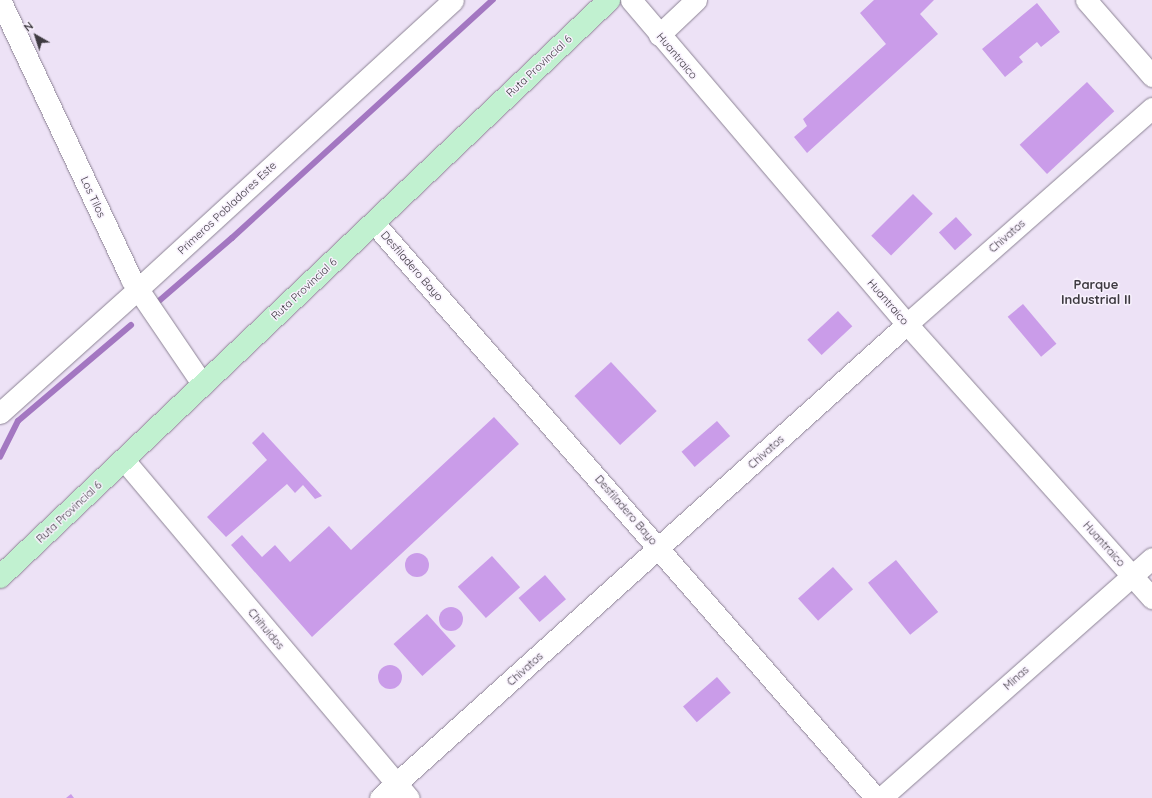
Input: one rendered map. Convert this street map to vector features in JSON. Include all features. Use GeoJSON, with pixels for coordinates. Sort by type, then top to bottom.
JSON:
{"type":"FeatureCollection","features":[{"type":"Feature","properties":{"kind":"main road","name":"Ruta Provincial 6"},"geometry":{"type":"LineString","coordinates":[[0,577],[609,0]]}},
{"type":"Feature","properties":{"kind":"street","name":"Los Tilos"},"geometry":{"type":"LineString","coordinates":[[0,0],[131,279],[203,385]]}},
{"type":"Feature","properties":{"kind":"street","name":"Primeros Pobladores Este"},"geometry":{"type":"LineString","coordinates":[[0,413],[138,289],[453,0]]}},
{"type":"Feature","properties":{"kind":"street","name":"Huantraico"},"geometry":{"type":"LineString","coordinates":[[631,0],[907,324],[1152,598]]}},
{"type":"Feature","properties":{"kind":"street"},"geometry":{"type":"LineString","coordinates":[[659,34],[696,0]]}},
{"type":"Feature","properties":{"kind":"street"},"geometry":{"type":"LineString","coordinates":[[1086,0],[1152,76]]}},
{"type":"Feature","properties":{"kind":"street","name":"Chivatos"},"geometry":{"type":"LineString","coordinates":[[380,798],[403,791],[660,548],[907,324],[1152,108]]}},
{"type":"Feature","properties":{"kind":"street","name":"Desfiladero Bayo"},"geometry":{"type":"LineString","coordinates":[[374,222],[660,548],[876,798]]}},
{"type":"Feature","properties":{"kind":"street","name":"Chihuidos"},"geometry":{"type":"LineString","coordinates":[[124,460],[403,791]]}},
{"type":"Feature","properties":{"kind":"street","name":"Minas"},"geometry":{"type":"LineString","coordinates":[[881,798],[1152,558]]}},
{"type":"Feature","properties":{"kind":"building"},"geometry":{"type":"Polygon","coordinates":[[[874,0],[934,0],[920,14],[938,34],[807,153],[794,137],[807,126],[803,119],[886,44],[860,13],[874,0]]]}},
{"type":"Feature","properties":{"kind":"building"},"geometry":{"type":"Polygon","coordinates":[[[1037,3],[1060,32],[1041,47],[1037,42],[1019,57],[1023,62],[1005,77],[982,49],[1037,3]]]}},
{"type":"Feature","properties":{"kind":"building"},"geometry":{"type":"Polygon","coordinates":[[[1087,82],[1114,111],[1047,174],[1020,145],[1087,82]]]}},
{"type":"Feature","properties":{"kind":"building"},"geometry":{"type":"Polygon","coordinates":[[[913,194],[933,214],[891,256],[871,236],[913,194]]]}},
{"type":"Feature","properties":{"kind":"building"},"geometry":{"type":"Polygon","coordinates":[[[956,217],[972,235],[955,250],[939,232],[956,217]]]}},
{"type":"Feature","properties":{"kind":"building"},"geometry":{"type":"Polygon","coordinates":[[[1023,304],[1056,344],[1041,357],[1008,317],[1023,304]]]}},
{"type":"Feature","properties":{"kind":"building"},"geometry":{"type":"Polygon","coordinates":[[[838,311],[852,326],[822,355],[807,340],[838,311]]]}},
{"type":"Feature","properties":{"kind":"building"},"geometry":{"type":"Polygon","coordinates":[[[611,362],[657,411],[620,445],[574,396],[611,362]]]}},
{"type":"Feature","properties":{"kind":"building"},"geometry":{"type":"Polygon","coordinates":[[[494,417],[519,444],[312,637],[231,545],[242,535],[262,557],[275,545],[290,562],[329,526],[351,550],[494,417]]]}},
{"type":"Feature","properties":{"kind":"building"},"geometry":{"type":"Polygon","coordinates":[[[717,421],[730,436],[695,467],[682,452],[717,421]]]}},
{"type":"Feature","properties":{"kind":"building"},"geometry":{"type":"Polygon","coordinates":[[[263,432],[322,496],[315,499],[303,485],[295,493],[287,484],[226,537],[207,517],[267,460],[252,443],[263,432]]]}},
{"type":"Feature","properties":{"kind":"building"},"geometry":{"type":"Polygon","coordinates":[[[417,553],[422,554],[428,560],[428,570],[422,576],[417,577],[412,576],[406,570],[405,565],[406,560],[412,554],[417,553]]]}},
{"type":"Feature","properties":{"kind":"building"},"geometry":{"type":"Polygon","coordinates":[[[492,556],[520,587],[486,618],[458,587],[492,556]]]}},
{"type":"Feature","properties":{"kind":"building"},"geometry":{"type":"Polygon","coordinates":[[[896,560],[938,612],[910,635],[868,583],[896,560]]]}},
{"type":"Feature","properties":{"kind":"building"},"geometry":{"type":"Polygon","coordinates":[[[833,567],[853,589],[818,621],[798,598],[833,567]]]}},
{"type":"Feature","properties":{"kind":"building"},"geometry":{"type":"Polygon","coordinates":[[[545,575],[566,599],[540,622],[519,598],[545,575]]]}},
{"type":"Feature","properties":{"kind":"building"},"geometry":{"type":"Polygon","coordinates":[[[451,607],[459,611],[463,619],[459,627],[451,631],[443,627],[439,619],[443,611],[451,607]]]}},
{"type":"Feature","properties":{"kind":"building"},"geometry":{"type":"Polygon","coordinates":[[[427,614],[456,646],[422,676],[394,644],[427,614]]]}},
{"type":"Feature","properties":{"kind":"building"},"geometry":{"type":"Polygon","coordinates":[[[390,665],[395,666],[401,672],[401,682],[395,688],[390,689],[385,688],[379,682],[378,677],[379,672],[385,666],[390,665]]]}},
{"type":"Feature","properties":{"kind":"building"},"geometry":{"type":"Polygon","coordinates":[[[717,677],[731,693],[697,722],[683,707],[717,677]]]}},
{"type":"Feature","properties":{"kind":"building"},"geometry":{"type":"Polygon","coordinates":[[[71,794],[74,798],[66,798],[71,794]]]}},
{"type":"Feature","properties":{"kind":"waterway"},"geometry":{"type":"LineString","coordinates":[[159,301],[232,238],[493,0]]}},
{"type":"Feature","properties":{"kind":"waterway"},"geometry":{"type":"LineString","coordinates":[[0,457],[18,421],[131,325]]}},
{"type":"Feature","properties":{"kind":"district","name":"Parque Industrial II"},"geometry":{"type":"Point","coordinates":[1096,292]}}]}
